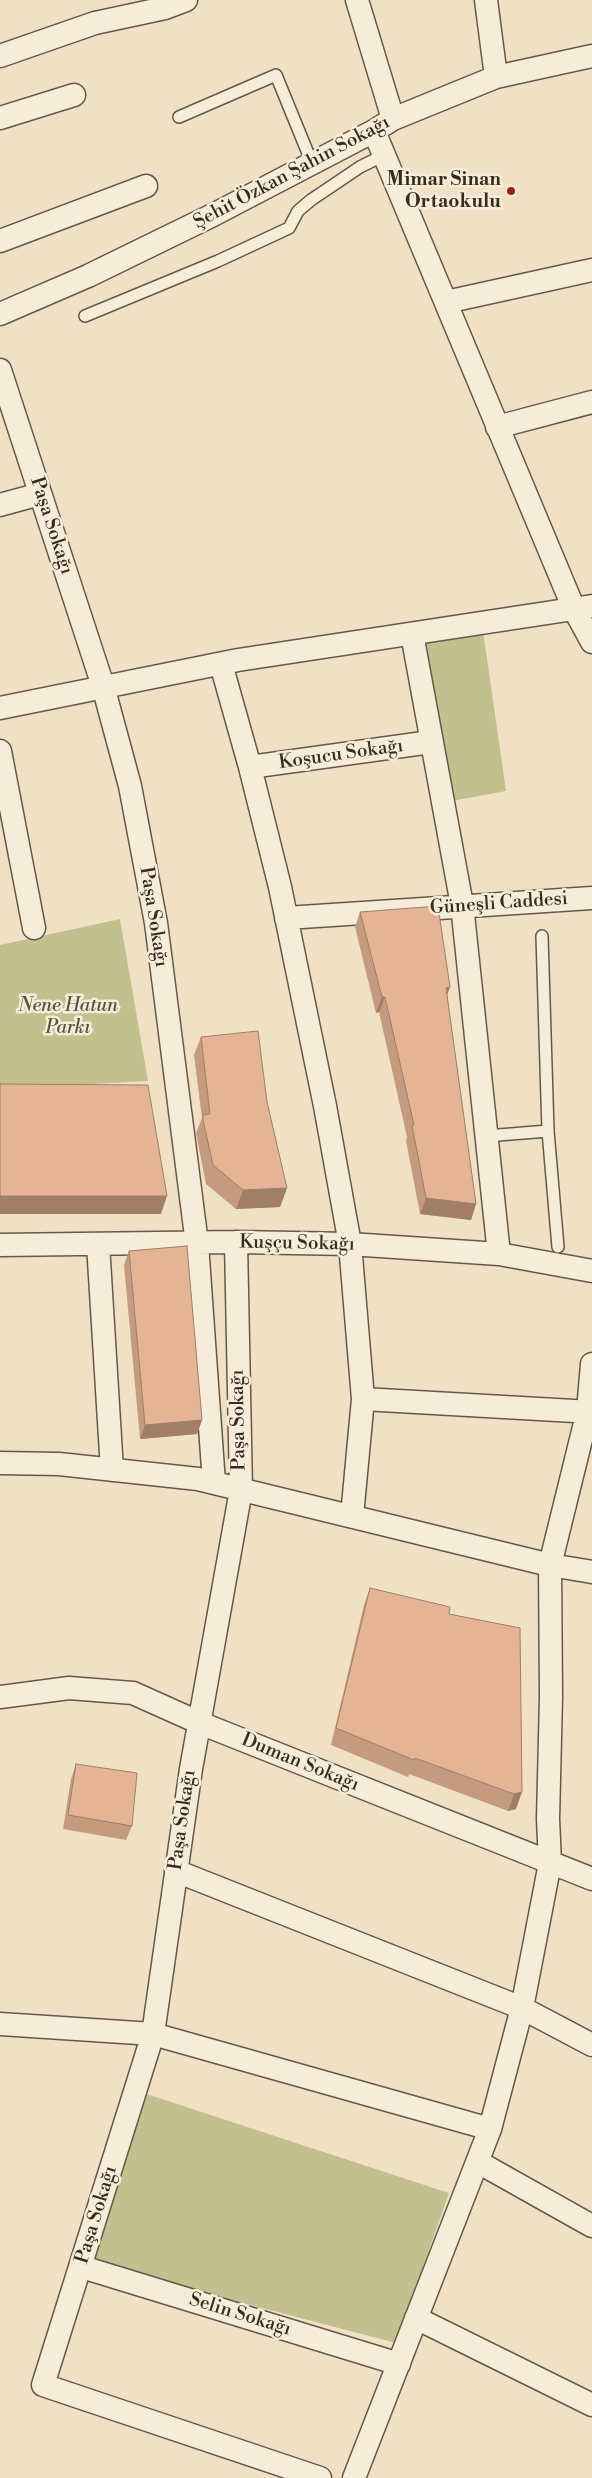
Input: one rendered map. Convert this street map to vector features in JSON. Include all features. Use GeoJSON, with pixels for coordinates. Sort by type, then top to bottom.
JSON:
{"type":"FeatureCollection","features":[{"type":"Feature","properties":{"kind":"street"},"geometry":{"type":"LineString","coordinates":[[0,56],[95,23],[164,4],[186,0]]}},
{"type":"Feature","properties":{"kind":"street"},"geometry":{"type":"LineString","coordinates":[[357,0],[393,119]]}},
{"type":"Feature","properties":{"kind":"street"},"geometry":{"type":"LineString","coordinates":[[486,0],[496,77]]}},
{"type":"Feature","properties":{"kind":"street","name":"Şehit Özkan Şahin Sokağı"},"geometry":{"type":"LineString","coordinates":[[0,314],[88,276],[312,163],[393,119],[496,77],[592,56]]}},
{"type":"Feature","properties":{"kind":"street"},"geometry":{"type":"LineString","coordinates":[[0,118],[74,95]]}},
{"type":"Feature","properties":{"kind":"street"},"geometry":{"type":"LineString","coordinates":[[374,131],[497,427],[583,607],[592,642]]}},
{"type":"Feature","properties":{"kind":"street"},"geometry":{"type":"LineString","coordinates":[[0,241],[146,186]]}},
{"type":"Feature","properties":{"kind":"street"},"geometry":{"type":"LineString","coordinates":[[446,302],[592,270]]}},
{"type":"Feature","properties":{"kind":"street","name":"Paşa Sokağı"},"geometry":{"type":"LineString","coordinates":[[0,370],[103,686],[130,786],[156,923],[198,1244],[214,1483]]}},
{"type":"Feature","properties":{"kind":"street"},"geometry":{"type":"LineString","coordinates":[[497,427],[592,402]]}},
{"type":"Feature","properties":{"kind":"street"},"geometry":{"type":"LineString","coordinates":[[0,506],[40,494]]}},
{"type":"Feature","properties":{"kind":"street"},"geometry":{"type":"LineString","coordinates":[[0,708],[221,664],[583,607]]}},
{"type":"Feature","properties":{"kind":"street"},"geometry":{"type":"LineString","coordinates":[[412,634],[462,906],[499,1254]]}},
{"type":"Feature","properties":{"kind":"street"},"geometry":{"type":"LineString","coordinates":[[221,664],[250,767],[286,918],[325,1106],[350,1244],[363,1399],[352,1516]]}},
{"type":"Feature","properties":{"kind":"street","name":"Koşucu Sokağı"},"geometry":{"type":"LineString","coordinates":[[250,767],[431,742]]}},
{"type":"Feature","properties":{"kind":"street"},"geometry":{"type":"LineString","coordinates":[[0,751],[34,928]]}},
{"type":"Feature","properties":{"kind":"street","name":"Güneşli Caddesi"},"geometry":{"type":"LineString","coordinates":[[286,918],[592,898]]}},
{"type":"Feature","properties":{"kind":"street","name":"Paşa Sokağı"},"geometry":{"type":"LineString","coordinates":[[236,1242],[241,1490],[176,1871],[153,2034],[82,2267],[43,2385],[320,2478]]}},
{"type":"Feature","properties":{"kind":"street","name":"Kuşçu Sokağı"},"geometry":{"type":"LineString","coordinates":[[0,1245],[198,1244],[236,1242],[350,1244],[499,1254],[592,1271]]}},
{"type":"Feature","properties":{"kind":"street"},"geometry":{"type":"LineString","coordinates":[[98,1244],[112,1470]]}},
{"type":"Feature","properties":{"kind":"street"},"geometry":{"type":"LineString","coordinates":[[354,2478],[490,2129],[522,2008],[550,1863],[548,1819],[551,1697],[550,1564],[590,1411],[592,1364]]}},
{"type":"Feature","properties":{"kind":"street"},"geometry":{"type":"LineString","coordinates":[[363,1399],[590,1411]]}},
{"type":"Feature","properties":{"kind":"street"},"geometry":{"type":"LineString","coordinates":[[0,1463],[58,1464],[214,1483],[550,1564],[592,1572]]}},
{"type":"Feature","properties":{"kind":"street","name":"Duman Sokağı"},"geometry":{"type":"LineString","coordinates":[[0,1697],[69,1688],[133,1693],[200,1723],[592,1879]]}},
{"type":"Feature","properties":{"kind":"street"},"geometry":{"type":"LineString","coordinates":[[176,1871],[522,2008],[592,2045]]}},
{"type":"Feature","properties":{"kind":"street"},"geometry":{"type":"LineString","coordinates":[[0,2024],[153,2034],[490,2129]]}},
{"type":"Feature","properties":{"kind":"street"},"geometry":{"type":"LineString","coordinates":[[478,2162],[592,2226]]}},
{"type":"Feature","properties":{"kind":"street","name":"Selin Sokağı"},"geometry":{"type":"LineString","coordinates":[[82,2267],[398,2364]]}},
{"type":"Feature","properties":{"kind":"street"},"geometry":{"type":"LineString","coordinates":[[416,2318],[592,2405]]}},
{"type":"Feature","properties":{"kind":"lane"},"geometry":{"type":"LineString","coordinates":[[179,117],[276,76],[312,163]]}},
{"type":"Feature","properties":{"kind":"lane"},"geometry":{"type":"LineString","coordinates":[[85,316],[218,261],[289,228],[298,211],[311,200],[360,167],[384,156]]}},
{"type":"Feature","properties":{"kind":"lane"},"geometry":{"type":"LineString","coordinates":[[542,936],[548,1131],[558,1247]]}},
{"type":"Feature","properties":{"kind":"lane"},"geometry":{"type":"LineString","coordinates":[[486,1136],[548,1131]]}},
{"type":"Feature","properties":{"kind":"green space"},"geometry":{"type":"Polygon","coordinates":[[[483,631],[506,791],[451,801],[422,645],[429,639],[483,631]]]}},
{"type":"Feature","properties":{"kind":"green space","name":"Nene Hatun Parkı"},"geometry":{"type":"Polygon","coordinates":[[[120,919],[148,1081],[0,1089],[0,945],[120,919]]]}},
{"type":"Feature","properties":{"kind":"green space"},"geometry":{"type":"Polygon","coordinates":[[[125,2087],[449,2193],[396,2343],[71,2258],[125,2087]]]}},
{"type":"Feature","properties":{"kind":"building"},"geometry":{"type":"Polygon","coordinates":[[[438,906],[450,987],[446,988],[476,1204],[426,1198],[412,1125],[414,1125],[385,997],[382,997],[360,912],[438,906]]]}},
{"type":"Feature","properties":{"kind":"building"},"geometry":{"type":"Polygon","coordinates":[[[258,1031],[267,1102],[287,1188],[243,1190],[213,1165],[203,1120],[203,1115],[210,1114],[201,1037],[258,1031]]]}},
{"type":"Feature","properties":{"kind":"building"},"geometry":{"type":"Polygon","coordinates":[[[0,1084],[148,1085],[167,1196],[0,1196],[0,1084]]]}},
{"type":"Feature","properties":{"kind":"building"},"geometry":{"type":"Polygon","coordinates":[[[187,1246],[202,1420],[145,1425],[129,1251],[187,1246]]]}},
{"type":"Feature","properties":{"kind":"building"},"geometry":{"type":"Polygon","coordinates":[[[370,1588],[450,1607],[449,1614],[520,1628],[522,1792],[514,1794],[415,1758],[414,1760],[336,1728],[370,1588]]]}},
{"type":"Feature","properties":{"kind":"building"},"geometry":{"type":"Polygon","coordinates":[[[76,1764],[137,1773],[132,1826],[68,1815],[76,1764]]]}},
{"type":"Feature","properties":{"kind":"place","name":"Mimar Sinan Ortaokulu"},"geometry":{"type":"Point","coordinates":[511,191]}}]}
